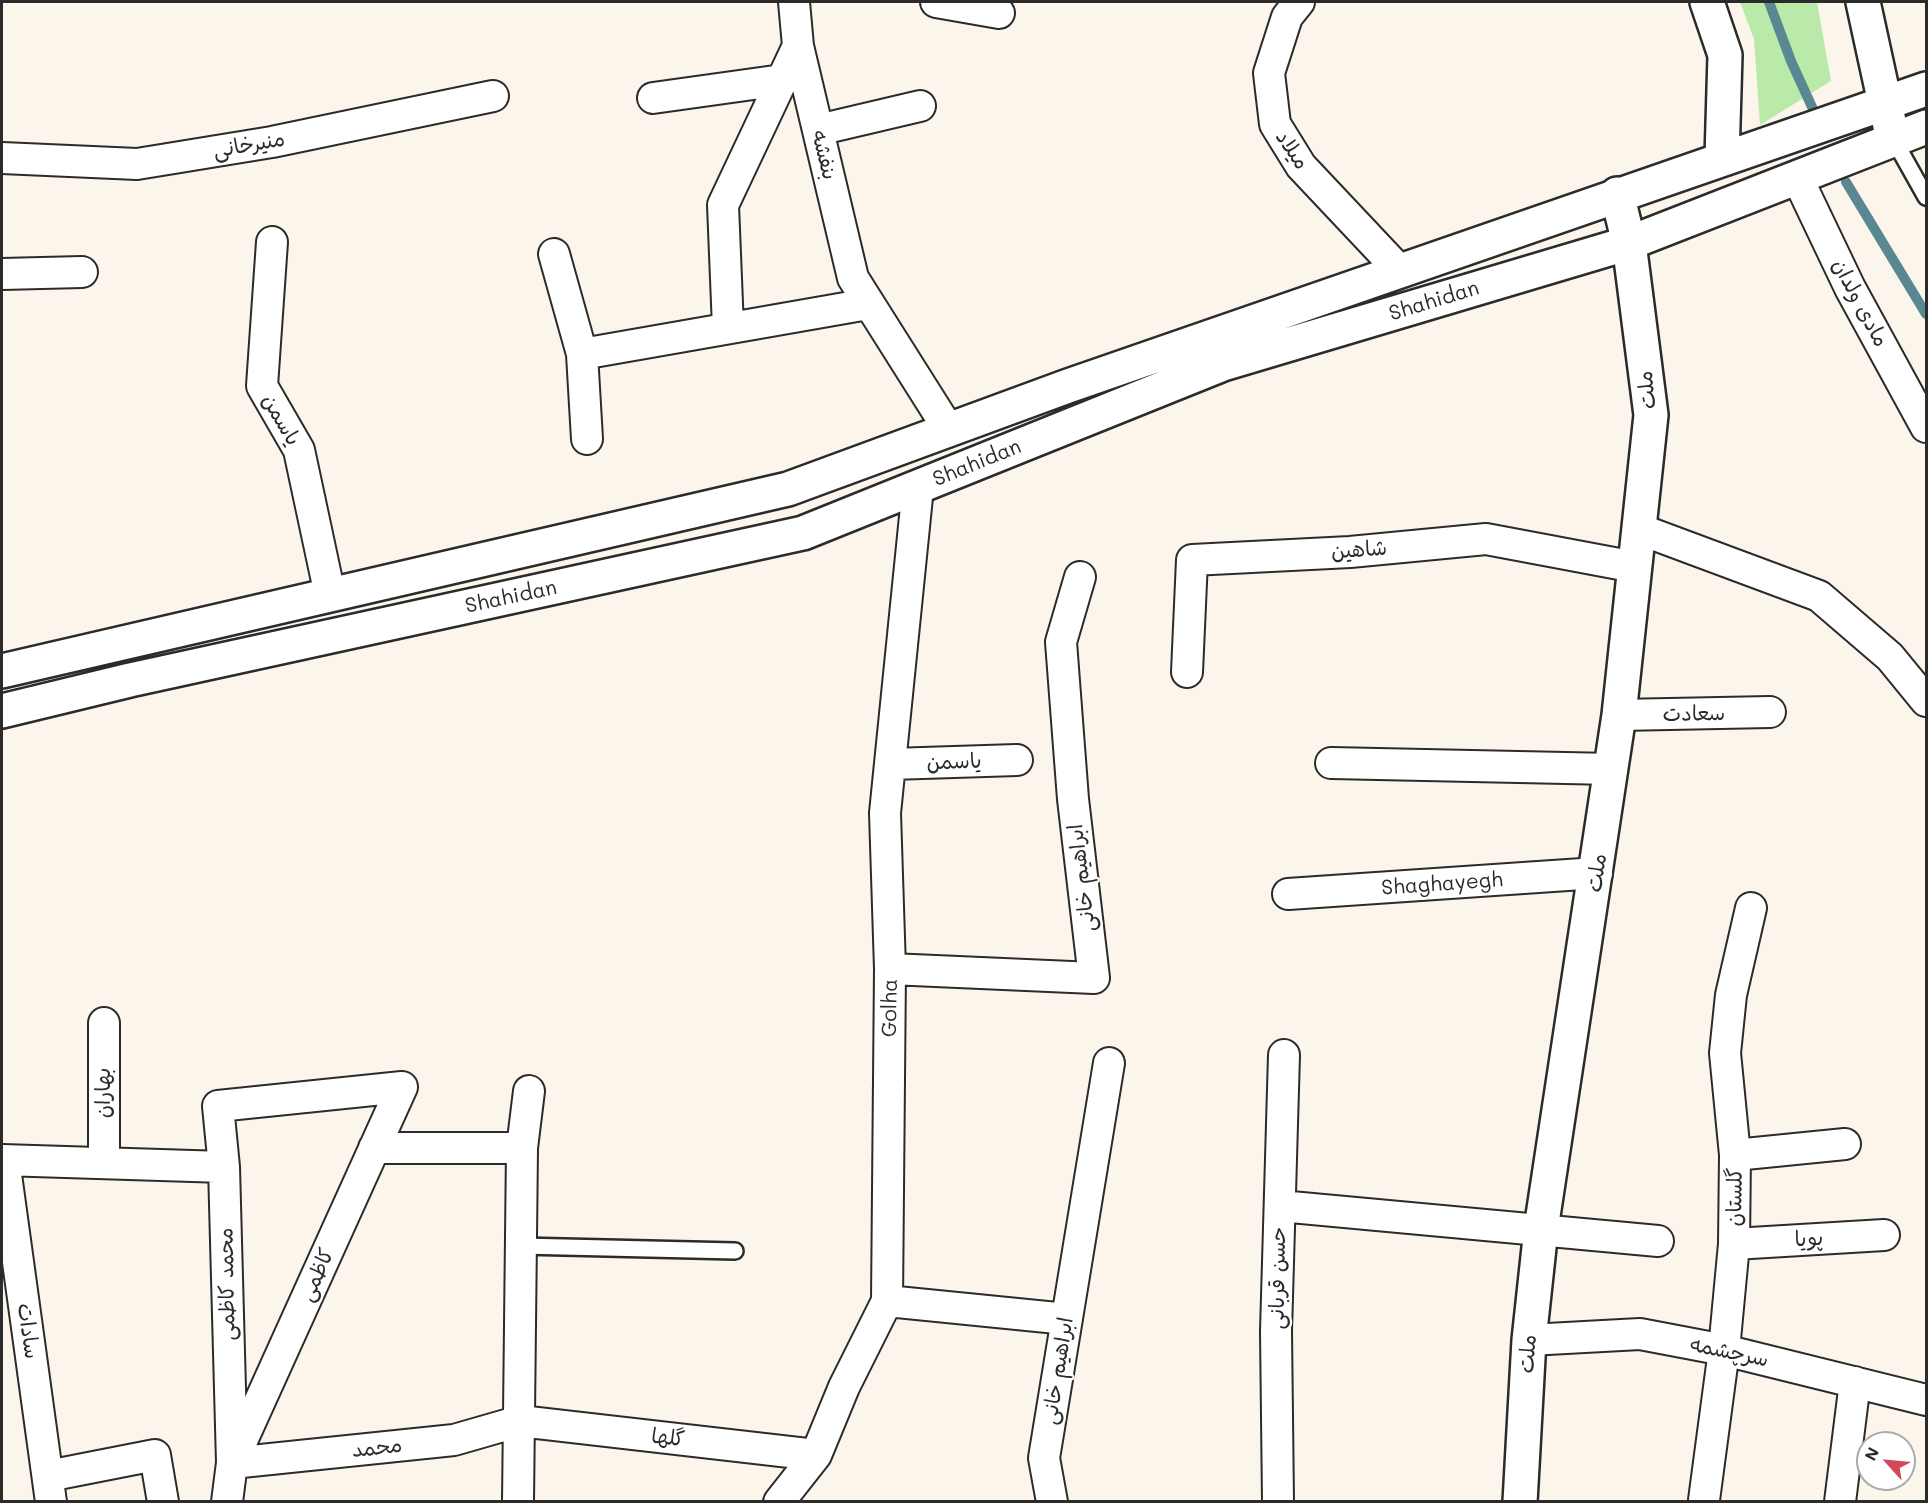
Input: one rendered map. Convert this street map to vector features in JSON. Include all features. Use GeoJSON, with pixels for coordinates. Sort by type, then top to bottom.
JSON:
{"type":"FeatureCollection","features":[{"type":"Feature","properties":{"kind":"main road"},"geometry":{"type":"LineString","coordinates":[[1707,2],[1725,55],[1722,159]]}},
{"type":"Feature","properties":{"kind":"main road"},"geometry":{"type":"LineString","coordinates":[[1863,2],[1884,105],[1894,140]]}},
{"type":"Feature","properties":{"kind":"main road","name":"Shahidan"},"geometry":{"type":"LineString","coordinates":[[2,671],[788,489],[1399,270],[1926,89]]}},
{"type":"Feature","properties":{"kind":"main road","name":"Shahidan"},"geometry":{"type":"LineString","coordinates":[[2,711],[130,680],[803,533],[1223,364],[1629,243],[1926,127]]}},
{"type":"Feature","properties":{"kind":"main road","name":"ملت"},"geometry":{"type":"LineString","coordinates":[[1520,1502],[1529,1340],[1541,1230],[1597,873],[1619,715],[1651,415],[1629,243],[1617,195]]}},
{"type":"Feature","properties":{"kind":"street","name":"بنفشه"},"geometry":{"type":"LineString","coordinates":[[794,2],[798,46],[853,278],[950,430]]}},
{"type":"Feature","properties":{"kind":"street"},"geometry":{"type":"LineString","coordinates":[[936,2],[999,13]]}},
{"type":"Feature","properties":{"kind":"street","name":"میلاد"},"geometry":{"type":"LineString","coordinates":[[1299,2],[1287,17],[1269,73],[1275,123],[1300,166],[1399,270]]}},
{"type":"Feature","properties":{"kind":"street"},"geometry":{"type":"LineString","coordinates":[[728,328],[723,204],[798,46]]}},
{"type":"Feature","properties":{"kind":"street"},"geometry":{"type":"LineString","coordinates":[[653,98],[782,80]]}},
{"type":"Feature","properties":{"kind":"street","name":"منیرخانی"},"geometry":{"type":"LineString","coordinates":[[2,158],[137,164],[272,142],[493,96]]}},
{"type":"Feature","properties":{"kind":"street"},"geometry":{"type":"LineString","coordinates":[[818,130],[920,106]]}},
{"type":"Feature","properties":{"kind":"street","name":"مادی ولدان"},"geometry":{"type":"LineString","coordinates":[[1797,177],[1850,288],[1926,427]]}},
{"type":"Feature","properties":{"kind":"street","name":"یاسمن"},"geometry":{"type":"LineString","coordinates":[[272,242],[262,386],[299,450],[330,595]]}},
{"type":"Feature","properties":{"kind":"street"},"geometry":{"type":"LineString","coordinates":[[554,254],[582,354],[587,438]]}},
{"type":"Feature","properties":{"kind":"street"},"geometry":{"type":"LineString","coordinates":[[2,274],[82,272]]}},
{"type":"Feature","properties":{"kind":"street"},"geometry":{"type":"LineString","coordinates":[[582,354],[868,304]]}},
{"type":"Feature","properties":{"kind":"street","name":"Golha"},"geometry":{"type":"LineString","coordinates":[[779,1502],[816,1455],[844,1387],[887,1301],[890,969],[885,813],[918,487]]}},
{"type":"Feature","properties":{"kind":"street"},"geometry":{"type":"LineString","coordinates":[[1639,529],[1819,596],[1890,657],[1926,701]]}},
{"type":"Feature","properties":{"kind":"street","name":"شاهین"},"geometry":{"type":"LineString","coordinates":[[1187,672],[1192,560],[1350,552],[1486,539],[1635,567]]}},
{"type":"Feature","properties":{"kind":"street","name":"ابراهیم خانی"},"geometry":{"type":"LineString","coordinates":[[890,969],[1094,978],[1073,799],[1061,642],[1080,577]]}},
{"type":"Feature","properties":{"kind":"street","name":"سعادت"},"geometry":{"type":"LineString","coordinates":[[1619,715],[1770,712]]}},
{"type":"Feature","properties":{"kind":"street","name":"یاسمن"},"geometry":{"type":"LineString","coordinates":[[891,764],[1017,760]]}},
{"type":"Feature","properties":{"kind":"street"},"geometry":{"type":"LineString","coordinates":[[1331,763],[1611,769]]}},
{"type":"Feature","properties":{"kind":"street","name":"Shaghayegh"},"geometry":{"type":"LineString","coordinates":[[1288,894],[1597,873]]}},
{"type":"Feature","properties":{"kind":"street"},"geometry":{"type":"LineString","coordinates":[[1735,1155],[1725,1053],[1731,995],[1751,908]]}},
{"type":"Feature","properties":{"kind":"street","name":"بهاران"},"geometry":{"type":"LineString","coordinates":[[104,1023],[104,1163]]}},
{"type":"Feature","properties":{"kind":"street","name":"حسن قربانی"},"geometry":{"type":"LineString","coordinates":[[1278,1502],[1276,1331],[1284,1055]]}},
{"type":"Feature","properties":{"kind":"street","name":"ابراهیم خانی"},"geometry":{"type":"LineString","coordinates":[[1052,1502],[1044,1458],[1108,1063]]}},
{"type":"Feature","properties":{"kind":"street","name":"کاظمی"},"geometry":{"type":"LineString","coordinates":[[214,1502],[402,1087],[218,1106]]}},
{"type":"Feature","properties":{"kind":"street"},"geometry":{"type":"LineString","coordinates":[[518,1502],[522,1148],[529,1091]]}},
{"type":"Feature","properties":{"kind":"street","name":"محمد کاظمی"},"geometry":{"type":"LineString","coordinates":[[218,1106],[224,1167],[232,1462]]}},
{"type":"Feature","properties":{"kind":"street","name":"گلستان"},"geometry":{"type":"LineString","coordinates":[[1704,1500],[1724,1350],[1734,1244],[1735,1155],[1845,1144]]}},
{"type":"Feature","properties":{"kind":"street"},"geometry":{"type":"LineString","coordinates":[[374,1148],[522,1148]]}},
{"type":"Feature","properties":{"kind":"street"},"geometry":{"type":"LineString","coordinates":[[3,1160],[224,1167]]}},
{"type":"Feature","properties":{"kind":"street","name":"سادات"},"geometry":{"type":"LineString","coordinates":[[3,1160],[50,1489]]}},
{"type":"Feature","properties":{"kind":"street"},"geometry":{"type":"LineString","coordinates":[[1280,1206],[1658,1241]]}},
{"type":"Feature","properties":{"kind":"street","name":"پویا"},"geometry":{"type":"LineString","coordinates":[[1734,1244],[1884,1234]]}},
{"type":"Feature","properties":{"kind":"street"},"geometry":{"type":"LineString","coordinates":[[887,1301],[1067,1318]]}},
{"type":"Feature","properties":{"kind":"street","name":"سرچشمه"},"geometry":{"type":"LineString","coordinates":[[1529,1340],[1640,1334],[1724,1350],[1926,1400]]}},
{"type":"Feature","properties":{"kind":"street"},"geometry":{"type":"LineString","coordinates":[[1840,1502],[1855,1382]]}},
{"type":"Feature","properties":{"kind":"street","name":"محمد"},"geometry":{"type":"LineString","coordinates":[[232,1462],[454,1440],[520,1421]]}},
{"type":"Feature","properties":{"kind":"street","name":"گلها"},"geometry":{"type":"LineString","coordinates":[[520,1421],[816,1455]]}},
{"type":"Feature","properties":{"kind":"street"},"geometry":{"type":"LineString","coordinates":[[50,1489],[155,1455],[163,1502]]}},
{"type":"Feature","properties":{"kind":"street"},"geometry":{"type":"LineString","coordinates":[[227,1502],[232,1462]]}},
{"type":"Feature","properties":{"kind":"lane"},"geometry":{"type":"LineString","coordinates":[[1894,140],[1926,197]]}},
{"type":"Feature","properties":{"kind":"lane"},"geometry":{"type":"LineString","coordinates":[[521,1246],[735,1251]]}},
{"type":"Feature","properties":{"kind":"green space"},"geometry":{"type":"Polygon","coordinates":[[[1740,2],[1817,2],[1831,81],[1760,125],[1754,39],[1740,2]]]}},
{"type":"Feature","properties":{"kind":"waterway"},"geometry":{"type":"LineString","coordinates":[[1769,2],[1791,61],[1812,107]]}},
{"type":"Feature","properties":{"kind":"waterway"},"geometry":{"type":"LineString","coordinates":[[1846,182],[1926,314]]}}]}
